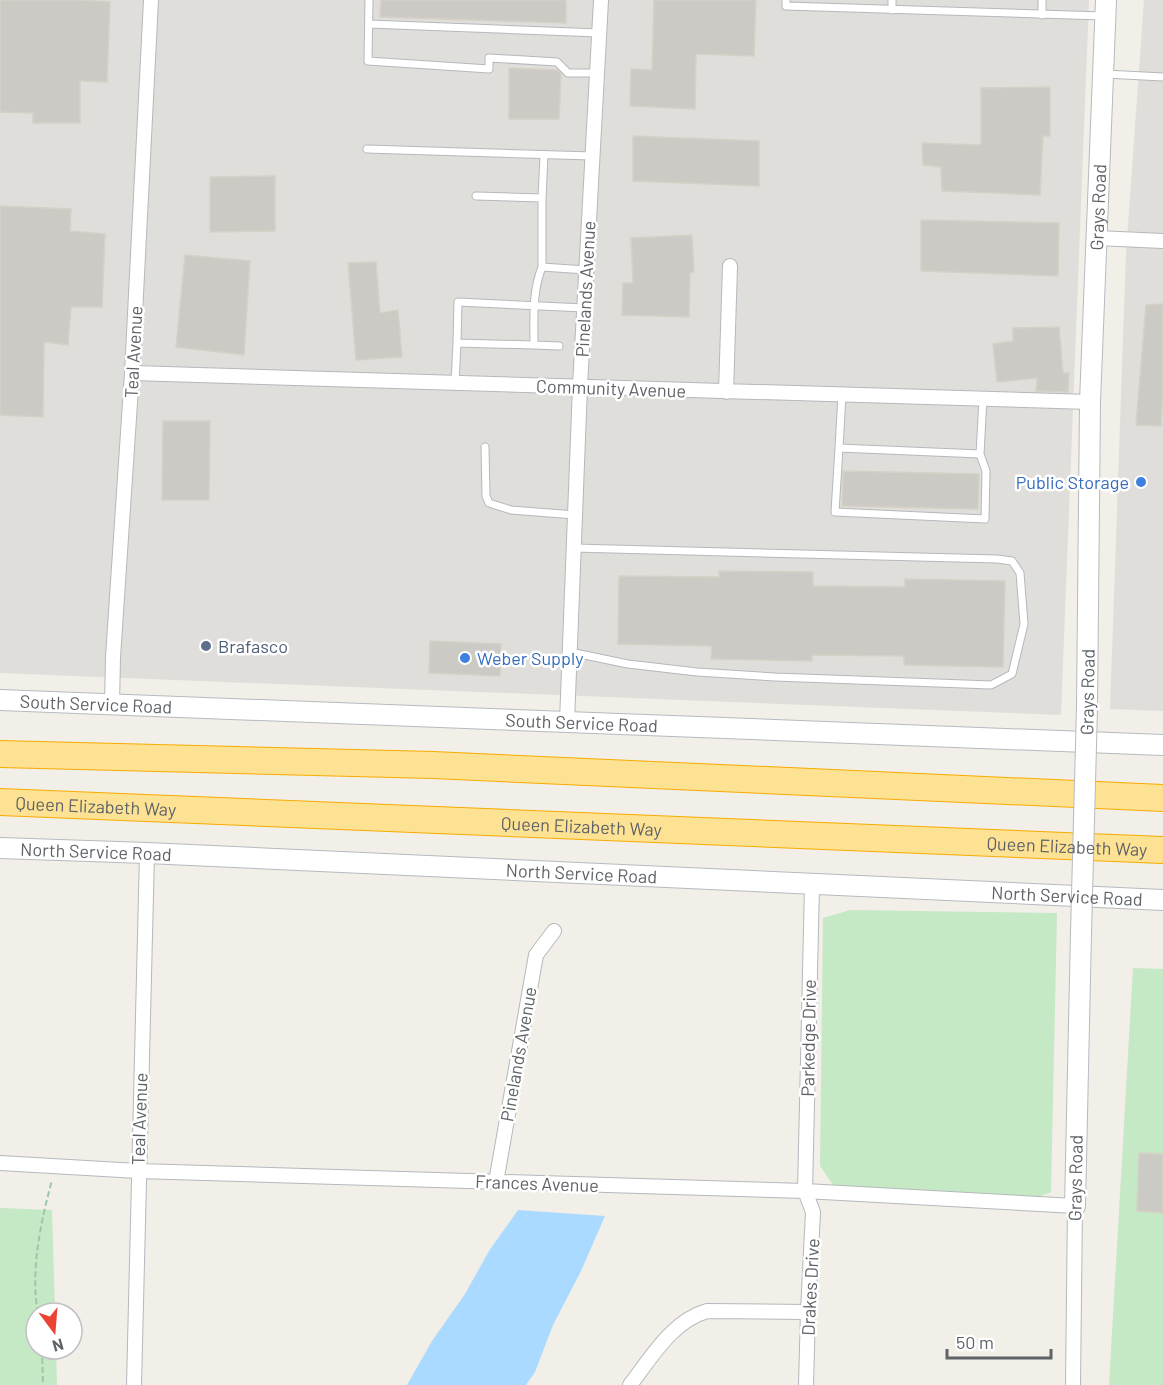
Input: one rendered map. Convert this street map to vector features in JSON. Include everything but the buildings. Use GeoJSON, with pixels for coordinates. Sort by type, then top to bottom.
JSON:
{"type":"FeatureCollection","features":[{"type":"Feature","properties":{"kind":"highway"},"geometry":{"type":"LineString","coordinates":[[0,754],[446,766],[1163,798]]}},
{"type":"Feature","properties":{"kind":"highway","name":"Queen Elizabeth Way"},"geometry":{"type":"LineString","coordinates":[[0,802],[1163,850]]}},
{"type":"Feature","properties":{"kind":"street","name":"Teal Avenue"},"geometry":{"type":"LineString","coordinates":[[112,704],[151,0]]}},
{"type":"Feature","properties":{"kind":"street","name":"Pinelands Avenue"},"geometry":{"type":"LineString","coordinates":[[567,722],[580,386],[601,0]]}},
{"type":"Feature","properties":{"kind":"street","name":"Grays Road"},"geometry":{"type":"LineString","coordinates":[[1073,1385],[1087,708],[1090,402],[1106,8]]}},
{"type":"Feature","properties":{"kind":"street"},"geometry":{"type":"LineString","coordinates":[[1097,238],[1163,241]]}},
{"type":"Feature","properties":{"kind":"street"},"geometry":{"type":"LineString","coordinates":[[726,392],[730,266]]}},
{"type":"Feature","properties":{"kind":"street","name":"Community Avenue"},"geometry":{"type":"LineString","coordinates":[[132,373],[1090,402]]}},
{"type":"Feature","properties":{"kind":"street","name":"South Service Road"},"geometry":{"type":"LineString","coordinates":[[0,700],[1163,745]]}},
{"type":"Feature","properties":{"kind":"street","name":"North Service Road"},"geometry":{"type":"LineString","coordinates":[[0,848],[1163,900]]}},
{"type":"Feature","properties":{"kind":"street","name":"Teal Avenue"},"geometry":{"type":"LineString","coordinates":[[134,1385],[147,853]]}},
{"type":"Feature","properties":{"kind":"street","name":"Parkedge Drive"},"geometry":{"type":"LineString","coordinates":[[805,1191],[812,885]]}},
{"type":"Feature","properties":{"kind":"street","name":"Pinelands Avenue"},"geometry":{"type":"LineString","coordinates":[[496,1182],[536,955],[554,931]]}},
{"type":"Feature","properties":{"kind":"street","name":"Frances Avenue"},"geometry":{"type":"LineString","coordinates":[[0,1163],[138,1171],[805,1191],[1075,1206]]}},
{"type":"Feature","properties":{"kind":"street","name":"Drakes Drive"},"geometry":{"type":"LineString","coordinates":[[805,1191],[813,1212],[807,1312],[806,1385]]}},
{"type":"Feature","properties":{"kind":"street"},"geometry":{"type":"LineString","coordinates":[[630,1385],[680,1324],[694,1314],[707,1311],[807,1312]]}},
{"type":"Feature","properties":{"kind":"lane"},"geometry":{"type":"LineString","coordinates":[[369,0],[368,62],[489,69],[489,58],[557,62],[568,73],[597,73]]}},
{"type":"Feature","properties":{"kind":"lane"},"geometry":{"type":"LineString","coordinates":[[786,0],[786,6],[1042,15],[1106,8]]}},
{"type":"Feature","properties":{"kind":"lane"},"geometry":{"type":"LineString","coordinates":[[892,0],[892,10]]}},
{"type":"Feature","properties":{"kind":"lane"},"geometry":{"type":"LineString","coordinates":[[1042,0],[1042,15]]}},
{"type":"Feature","properties":{"kind":"lane"},"geometry":{"type":"LineString","coordinates":[[369,24],[599,33]]}},
{"type":"Feature","properties":{"kind":"lane"},"geometry":{"type":"LineString","coordinates":[[1103,74],[1163,77]]}},
{"type":"Feature","properties":{"kind":"lane"},"geometry":{"type":"LineString","coordinates":[[367,149],[592,156]]}},
{"type":"Feature","properties":{"kind":"lane"},"geometry":{"type":"LineString","coordinates":[[534,345],[535,284],[542,267],[544,155]]}},
{"type":"Feature","properties":{"kind":"lane"},"geometry":{"type":"LineString","coordinates":[[476,196],[542,198]]}},
{"type":"Feature","properties":{"kind":"lane"},"geometry":{"type":"LineString","coordinates":[[542,267],[586,270]]}},
{"type":"Feature","properties":{"kind":"lane"},"geometry":{"type":"LineString","coordinates":[[455,383],[458,303],[584,308]]}},
{"type":"Feature","properties":{"kind":"lane"},"geometry":{"type":"LineString","coordinates":[[458,343],[559,346]]}},
{"type":"Feature","properties":{"kind":"lane"},"geometry":{"type":"LineString","coordinates":[[842,395],[835,512],[985,519],[986,471],[980,454],[983,399]]}},
{"type":"Feature","properties":{"kind":"lane"},"geometry":{"type":"LineString","coordinates":[[485,447],[486,496],[489,503],[511,510],[575,515]]}},
{"type":"Feature","properties":{"kind":"lane"},"geometry":{"type":"LineString","coordinates":[[839,448],[980,454]]}},
{"type":"Feature","properties":{"kind":"lane"},"geometry":{"type":"LineString","coordinates":[[570,652],[628,664],[697,672],[991,685],[1012,674],[1024,624],[1020,573],[1012,561],[574,548]]}},
{"type":"Feature","properties":{"kind":"path"},"geometry":{"type":"LineString","coordinates":[[36,1301],[42,1219],[56,1167]]}},
{"type":"Feature","properties":{"kind":"path"},"geometry":{"type":"LineString","coordinates":[[42,1361],[43,1385]]}},
{"type":"Feature","properties":{"kind":"shaded area"},"geometry":{"type":"Polygon","coordinates":[[[0,0],[1089,0],[1061,715],[0,673],[0,0]]]}},
{"type":"Feature","properties":{"kind":"shaded area","name":"Public Storage"},"geometry":{"type":"Polygon","coordinates":[[[1144,0],[1163,0],[1163,711],[1110,709],[1126,253],[1144,0]]]}},
{"type":"Feature","properties":{"kind":"green space"},"geometry":{"type":"Polygon","coordinates":[[[850,910],[1057,913],[1051,1192],[1036,1198],[833,1185],[820,1166],[823,918],[850,910]]]}},
{"type":"Feature","properties":{"kind":"green space"},"geometry":{"type":"Polygon","coordinates":[[[1133,968],[1163,969],[1163,1385],[1109,1385],[1133,968]]]}},
{"type":"Feature","properties":{"kind":"green space"},"geometry":{"type":"Polygon","coordinates":[[[0,1208],[52,1210],[55,1301],[24,1301],[24,1361],[56,1361],[57,1385],[0,1385],[0,1208]]]}},
{"type":"Feature","properties":{"kind":"water"},"geometry":{"type":"Polygon","coordinates":[[[518,1210],[605,1216],[581,1271],[553,1325],[535,1372],[526,1385],[407,1385],[432,1341],[465,1294],[489,1251],[518,1210]]]}},
{"type":"Feature","properties":{"kind":"place","name":"Public Storage"},"geometry":{"type":"Point","coordinates":[1141,482]}},
{"type":"Feature","properties":{"kind":"place","name":"Brafasco"},"geometry":{"type":"Point","coordinates":[206,646]}},
{"type":"Feature","properties":{"kind":"place","name":"Weber Supply"},"geometry":{"type":"Point","coordinates":[465,658]}}]}
